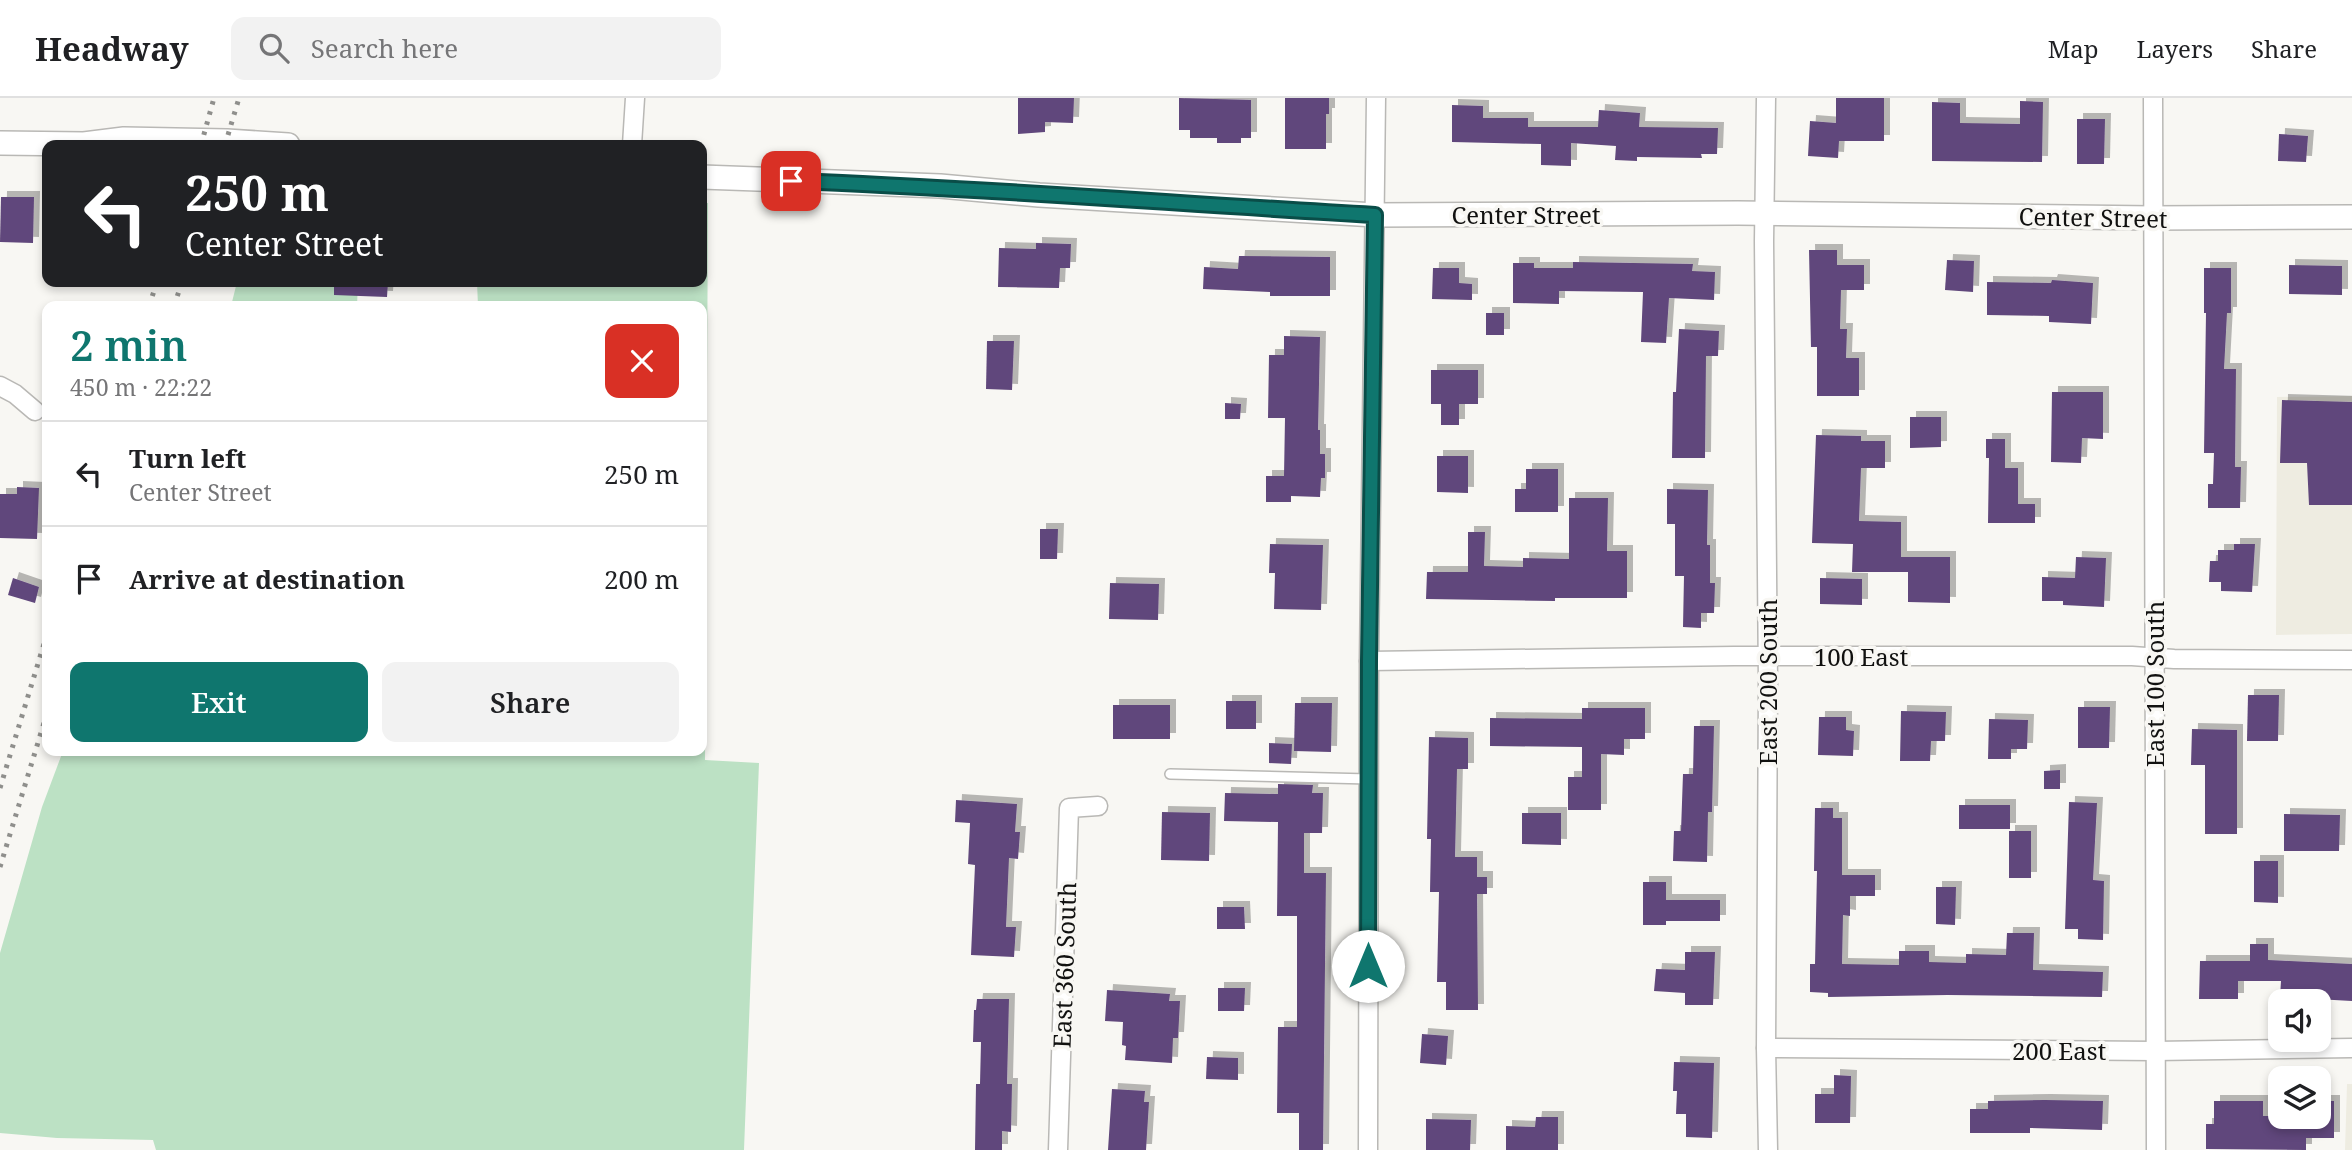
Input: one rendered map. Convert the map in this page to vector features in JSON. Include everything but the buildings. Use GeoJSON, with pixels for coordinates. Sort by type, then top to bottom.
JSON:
{"type":"FeatureCollection","features":[{"type":"Feature","properties":{"kind":"street"},"geometry":{"type":"LineString","coordinates":[[632,140],[635,98]]}},
{"type":"Feature","properties":{"kind":"street"},"geometry":{"type":"LineString","coordinates":[[1368,1150],[1369,661],[1376,98]]}},
{"type":"Feature","properties":{"kind":"street","name":"East 200 South"},"geometry":{"type":"LineString","coordinates":[[1766,98],[1764,214],[1768,1150]]}},
{"type":"Feature","properties":{"kind":"street","name":"East 100 South"},"geometry":{"type":"LineString","coordinates":[[2153,98],[2156,1150]]}},
{"type":"Feature","properties":{"kind":"street"},"geometry":{"type":"LineString","coordinates":[[117,140],[176,140]]}},
{"type":"Feature","properties":{"kind":"street"},"geometry":{"type":"LineString","coordinates":[[0,143],[42,143]]}},
{"type":"Feature","properties":{"kind":"street","name":"Center Street"},"geometry":{"type":"LineString","coordinates":[[707,177],[940,186],[1039,195],[1375,215],[2352,217]]}},
{"type":"Feature","properties":{"kind":"street"},"geometry":{"type":"LineString","coordinates":[[0,386],[15,394],[35,411]]}},
{"type":"Feature","properties":{"kind":"street","name":"100 East"},"geometry":{"type":"LineString","coordinates":[[1369,661],[1767,656],[2352,660]]}},
{"type":"Feature","properties":{"kind":"street","name":"East 360 South"},"geometry":{"type":"LineString","coordinates":[[1058,1150],[1069,808],[1098,806]]}},
{"type":"Feature","properties":{"kind":"street","name":"200 East"},"geometry":{"type":"LineString","coordinates":[[1766,1048],[2155,1051],[2352,1048]]}},
{"type":"Feature","properties":{"kind":"lane"},"geometry":{"type":"LineString","coordinates":[[1170,774],[1369,779]]}},
{"type":"Feature","properties":{"kind":"shaded area"},"geometry":{"type":"Polygon","coordinates":[[[2352,396],[2352,634],[2276,635],[2277,397],[2352,396]]]}},
{"type":"Feature","properties":{"kind":"shaded area"},"geometry":{"type":"Polygon","coordinates":[[[2347,1084],[2352,1084],[2352,1150],[2345,1150],[2347,1084]]]}},
{"type":"Feature","properties":{"kind":"green space"},"geometry":{"type":"Polygon","coordinates":[[[708,203],[707,389],[707,301],[478,301],[477,287],[707,287],[708,203]]]}},
{"type":"Feature","properties":{"kind":"green space"},"geometry":{"type":"Polygon","coordinates":[[[236,287],[358,287],[357,301],[232,301],[236,287]]]}},
{"type":"Feature","properties":{"kind":"green space"},"geometry":{"type":"Polygon","coordinates":[[[61,756],[705,756],[705,760],[759,763],[744,1150],[156,1150],[153,1140],[57,1138],[0,1133],[0,953],[42,807],[61,756]]]}},
{"type":"Feature","properties":{"kind":"railway"},"geometry":{"type":"LineString","coordinates":[[202,140],[214,98]]}},
{"type":"Feature","properties":{"kind":"railway"},"geometry":{"type":"LineString","coordinates":[[226,140],[239,98]]}},
{"type":"Feature","properties":{"kind":"railway"},"geometry":{"type":"LineString","coordinates":[[151,301],[155,287]]}},
{"type":"Feature","properties":{"kind":"railway"},"geometry":{"type":"LineString","coordinates":[[176,301],[180,287]]}},
{"type":"Feature","properties":{"kind":"railway"},"geometry":{"type":"LineString","coordinates":[[0,788],[42,650]]}},
{"type":"Feature","properties":{"kind":"railway"},"geometry":{"type":"LineString","coordinates":[[0,867],[42,729]]}},
{"type":"Feature","properties":{"kind":"route"},"geometry":{"type":"LineString","coordinates":[[791,181],[940,186],[1039,195],[1375,215],[1368,966]]}}]}
